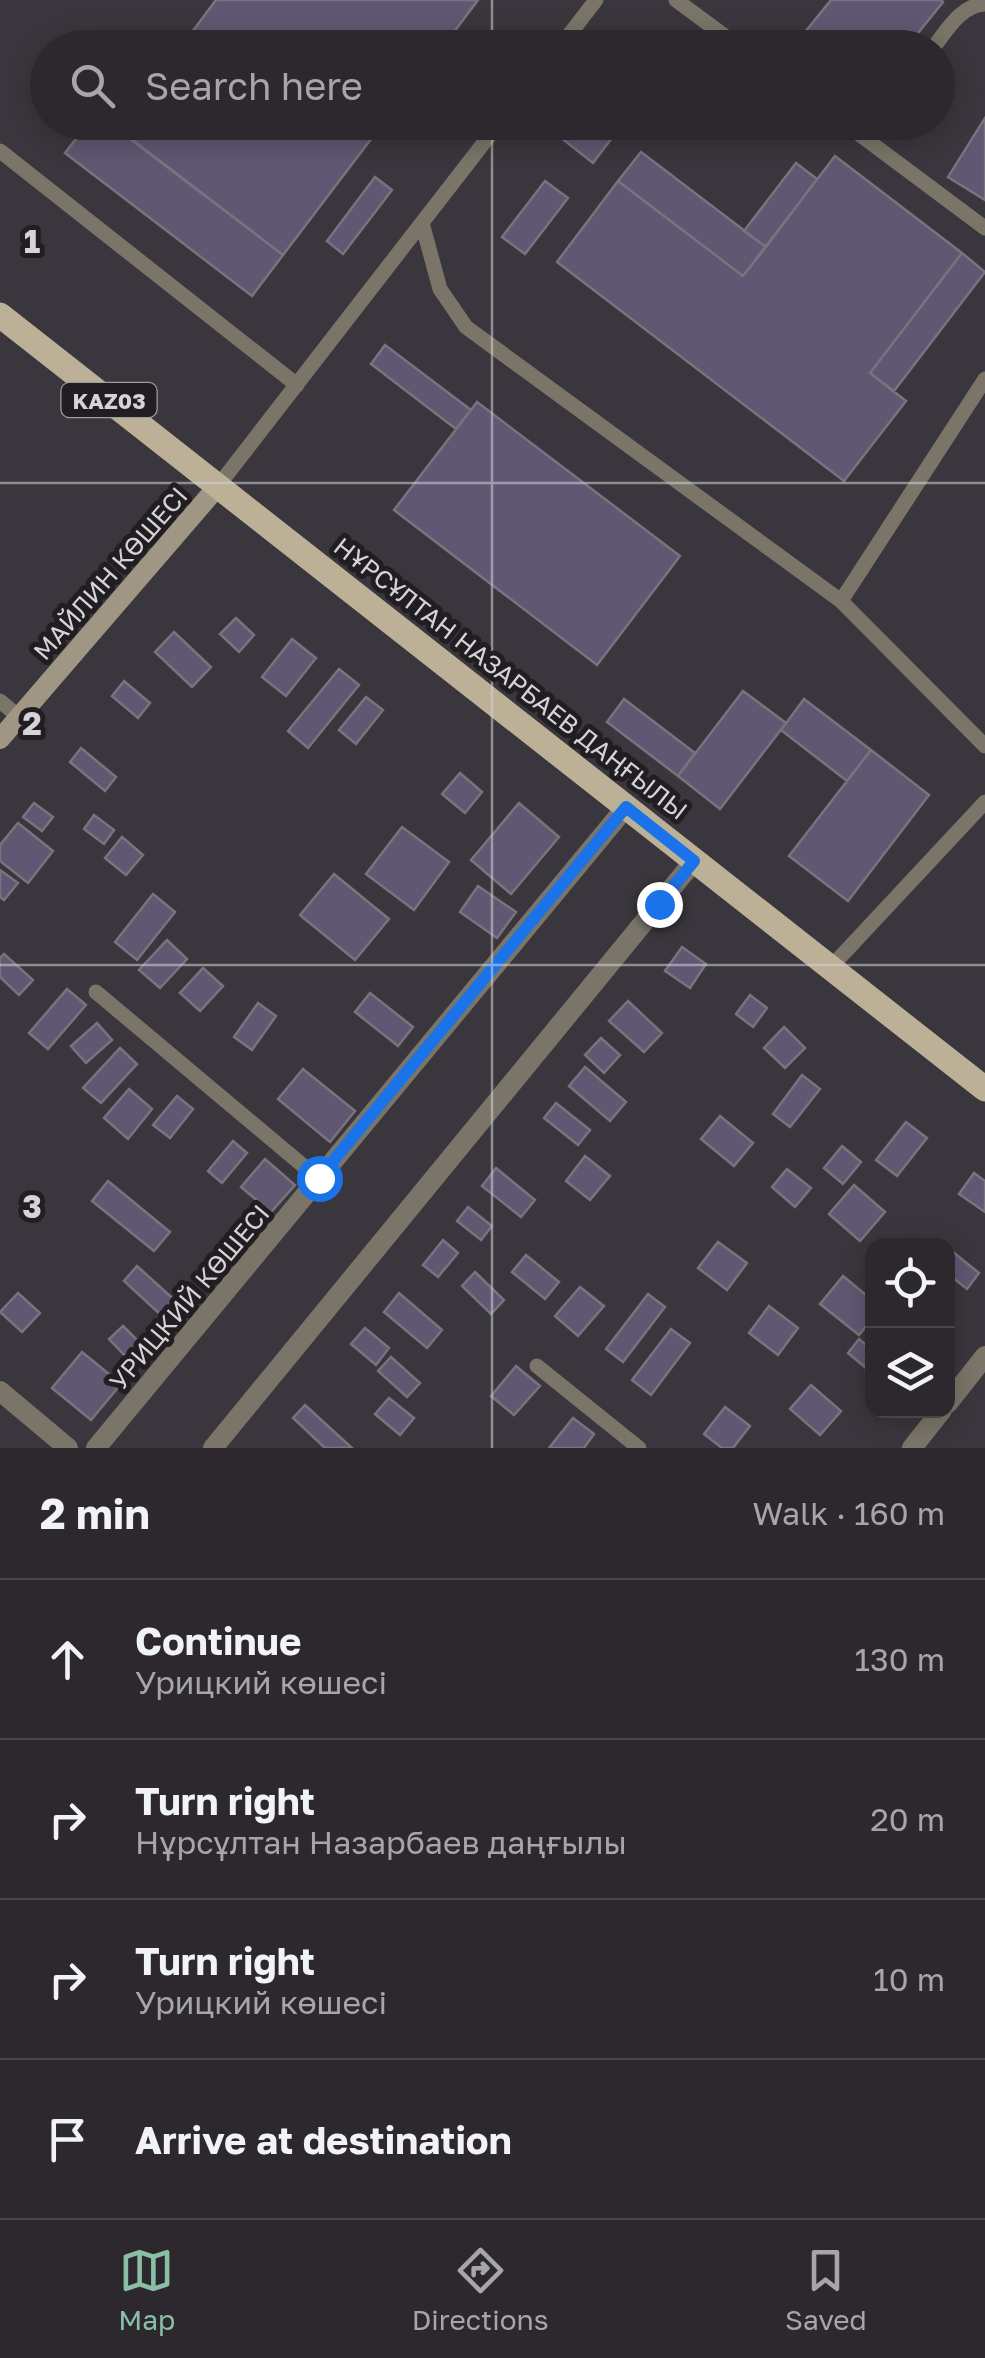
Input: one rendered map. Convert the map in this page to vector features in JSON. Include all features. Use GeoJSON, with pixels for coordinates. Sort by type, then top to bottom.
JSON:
{"type":"FeatureCollection","features":[{"type":"Feature","properties":{"kind":"main road","name":"НҰРСҰЛТАН НАЗАРБАЕВ ДАҢҒЫЛЫ"},"geometry":{"type":"LineString","coordinates":[[0,314],[985,1090]]}},
{"type":"Feature","properties":{"kind":"main road","name":"МАЙЛИН КӨШЕСІ"},"geometry":{"type":"LineString","coordinates":[[0,738],[218,486]]}},
{"type":"Feature","properties":{"kind":"street","name":"УРИЦКИЙ КӨШЕСІ"},"geometry":{"type":"LineString","coordinates":[[96,1448],[626,807]]}},
{"type":"Feature","properties":{"kind":"street"},"geometry":{"type":"LineString","coordinates":[[214,1448],[694,861]]}},
{"type":"Feature","properties":{"kind":"street"},"geometry":{"type":"LineString","coordinates":[[955,1394],[985,1356]]}},
{"type":"Feature","properties":{"kind":"street"},"geometry":{"type":"LineString","coordinates":[[0,1390],[68,1448]]}},
{"type":"Feature","properties":{"kind":"street"},"geometry":{"type":"LineString","coordinates":[[912,1448],[936,1418]]}},
{"type":"Feature","properties":{"kind":"lane"},"geometry":{"type":"LineString","coordinates":[[573,30],[596,0]]}},
{"type":"Feature","properties":{"kind":"lane"},"geometry":{"type":"LineString","coordinates":[[676,0],[717,30]]}},
{"type":"Feature","properties":{"kind":"lane"},"geometry":{"type":"LineString","coordinates":[[946,30],[957,16],[985,4]]}},
{"type":"Feature","properties":{"kind":"lane"},"geometry":{"type":"LineString","coordinates":[[218,486],[486,140]]}},
{"type":"Feature","properties":{"kind":"lane"},"geometry":{"type":"LineString","coordinates":[[867,140],[985,228]]}},
{"type":"Feature","properties":{"kind":"lane"},"geometry":{"type":"LineString","coordinates":[[0,151],[297,385]]}},
{"type":"Feature","properties":{"kind":"lane"},"geometry":{"type":"LineString","coordinates":[[422,224],[440,289],[466,327],[841,602],[985,746]]}},
{"type":"Feature","properties":{"kind":"lane"},"geometry":{"type":"LineString","coordinates":[[841,602],[985,379]]}},
{"type":"Feature","properties":{"kind":"lane"},"geometry":{"type":"LineString","coordinates":[[0,701],[19,717]]}},
{"type":"Feature","properties":{"kind":"lane"},"geometry":{"type":"LineString","coordinates":[[830,968],[985,802]]}},
{"type":"Feature","properties":{"kind":"lane"},"geometry":{"type":"LineString","coordinates":[[96,992],[319,1178]]}},
{"type":"Feature","properties":{"kind":"lane"},"geometry":{"type":"LineString","coordinates":[[537,1366],[639,1448]]}},
{"type":"Feature","properties":{"kind":"building"},"geometry":{"type":"Polygon","coordinates":[[[216,0],[478,0],[456,30],[194,30],[216,0]]]}},
{"type":"Feature","properties":{"kind":"building"},"geometry":{"type":"Polygon","coordinates":[[[831,0],[943,2],[920,30],[807,30],[831,0]]]}},
{"type":"Feature","properties":{"kind":"building"},"geometry":{"type":"Polygon","coordinates":[[[985,118],[985,200],[948,177],[985,118]]]}},
{"type":"Feature","properties":{"kind":"building"},"geometry":{"type":"Polygon","coordinates":[[[75,140],[133,140],[283,255],[252,296],[65,153],[75,140]]]}},
{"type":"Feature","properties":{"kind":"building"},"geometry":{"type":"Polygon","coordinates":[[[131,140],[370,140],[283,255],[131,140]]]}},
{"type":"Feature","properties":{"kind":"building"},"geometry":{"type":"Polygon","coordinates":[[[564,140],[610,140],[593,163],[564,140]]]}},
{"type":"Feature","properties":{"kind":"building"},"geometry":{"type":"Polygon","coordinates":[[[641,152],[766,247],[743,276],[618,181],[641,152]]]}},
{"type":"Feature","properties":{"kind":"building"},"geometry":{"type":"Polygon","coordinates":[[[835,156],[962,253],[870,373],[906,401],[844,481],[557,262],[618,181],[743,276],[835,156]]]}},
{"type":"Feature","properties":{"kind":"building"},"geometry":{"type":"Polygon","coordinates":[[[796,163],[817,179],[766,247],[744,231],[796,163]]]}},
{"type":"Feature","properties":{"kind":"building"},"geometry":{"type":"Polygon","coordinates":[[[375,177],[392,190],[343,254],[327,241],[375,177]]]}},
{"type":"Feature","properties":{"kind":"building"},"geometry":{"type":"Polygon","coordinates":[[[545,181],[568,198],[525,254],[502,237],[545,181]]]}},
{"type":"Feature","properties":{"kind":"building"},"geometry":{"type":"Polygon","coordinates":[[[962,253],[985,272],[894,391],[870,373],[962,253]]]}},
{"type":"Feature","properties":{"kind":"building"},"geometry":{"type":"Polygon","coordinates":[[[385,345],[471,410],[456,429],[371,364],[385,345]]]}},
{"type":"Feature","properties":{"kind":"building"},"geometry":{"type":"Polygon","coordinates":[[[477,402],[680,556],[597,665],[394,510],[477,402]]]}},
{"type":"Feature","properties":{"kind":"building"},"geometry":{"type":"Polygon","coordinates":[[[236,618],[254,635],[239,652],[220,634],[236,618]]]}},
{"type":"Feature","properties":{"kind":"building"},"geometry":{"type":"Polygon","coordinates":[[[174,632],[211,667],[192,687],[155,652],[174,632]]]}},
{"type":"Feature","properties":{"kind":"building"},"geometry":{"type":"Polygon","coordinates":[[[292,639],[316,658],[286,696],[262,677],[292,639]]]}},
{"type":"Feature","properties":{"kind":"building"},"geometry":{"type":"Polygon","coordinates":[[[339,669],[359,685],[308,748],[288,731],[339,669]]]}},
{"type":"Feature","properties":{"kind":"building"},"geometry":{"type":"Polygon","coordinates":[[[124,681],[150,703],[138,718],[112,696],[124,681]]]}},
{"type":"Feature","properties":{"kind":"building"},"geometry":{"type":"Polygon","coordinates":[[[743,691],[786,723],[720,809],[678,776],[743,691]]]}},
{"type":"Feature","properties":{"kind":"building"},"geometry":{"type":"Polygon","coordinates":[[[366,697],[383,710],[356,744],[339,730],[366,697]]]}},
{"type":"Feature","properties":{"kind":"building"},"geometry":{"type":"Polygon","coordinates":[[[624,699],[695,753],[678,776],[607,722],[624,699]]]}},
{"type":"Feature","properties":{"kind":"building"},"geometry":{"type":"Polygon","coordinates":[[[804,699],[871,750],[847,781],[781,730],[804,699]]]}},
{"type":"Feature","properties":{"kind":"building"},"geometry":{"type":"Polygon","coordinates":[[[81,748],[116,777],[105,791],[70,762],[81,748]]]}},
{"type":"Feature","properties":{"kind":"building"},"geometry":{"type":"Polygon","coordinates":[[[871,750],[929,795],[848,901],[789,856],[871,750]]]}},
{"type":"Feature","properties":{"kind":"building"},"geometry":{"type":"Polygon","coordinates":[[[460,773],[482,792],[465,813],[442,794],[460,773]]]}},
{"type":"Feature","properties":{"kind":"building"},"geometry":{"type":"Polygon","coordinates":[[[34,803],[53,817],[42,831],[23,817],[34,803]]]}},
{"type":"Feature","properties":{"kind":"building"},"geometry":{"type":"Polygon","coordinates":[[[519,803],[559,837],[511,894],[471,860],[519,803]]]}},
{"type":"Feature","properties":{"kind":"building"},"geometry":{"type":"Polygon","coordinates":[[[94,815],[114,830],[104,844],[84,829],[94,815]]]}},
{"type":"Feature","properties":{"kind":"building"},"geometry":{"type":"Polygon","coordinates":[[[18,823],[53,851],[28,883],[0,861],[0,845],[18,823]]]}},
{"type":"Feature","properties":{"kind":"building"},"geometry":{"type":"Polygon","coordinates":[[[402,827],[449,862],[414,910],[366,874],[402,827]]]}},
{"type":"Feature","properties":{"kind":"building"},"geometry":{"type":"Polygon","coordinates":[[[122,837],[143,855],[126,875],[105,858],[122,837]]]}},
{"type":"Feature","properties":{"kind":"building"},"geometry":{"type":"Polygon","coordinates":[[[0,870],[18,883],[4,900],[0,897],[0,870]]]}},
{"type":"Feature","properties":{"kind":"building"},"geometry":{"type":"Polygon","coordinates":[[[334,874],[389,919],[355,960],[300,915],[334,874]]]}},
{"type":"Feature","properties":{"kind":"building"},"geometry":{"type":"Polygon","coordinates":[[[478,886],[516,912],[497,938],[460,912],[478,886]]]}},
{"type":"Feature","properties":{"kind":"building"},"geometry":{"type":"Polygon","coordinates":[[[153,894],[175,912],[137,960],[115,942],[153,894]]]}},
{"type":"Feature","properties":{"kind":"building"},"geometry":{"type":"Polygon","coordinates":[[[167,940],[187,959],[160,988],[139,970],[167,940]]]}},
{"type":"Feature","properties":{"kind":"building"},"geometry":{"type":"Polygon","coordinates":[[[682,947],[706,964],[690,988],[665,971],[682,947]]]}},
{"type":"Feature","properties":{"kind":"building"},"geometry":{"type":"Polygon","coordinates":[[[4,954],[33,980],[19,995],[0,977],[0,958],[4,954]]]}},
{"type":"Feature","properties":{"kind":"building"},"geometry":{"type":"Polygon","coordinates":[[[203,968],[223,986],[200,1011],[180,993],[203,968]]]}},
{"type":"Feature","properties":{"kind":"building"},"geometry":{"type":"Polygon","coordinates":[[[67,989],[86,1005],[48,1049],[29,1033],[67,989]]]}},
{"type":"Feature","properties":{"kind":"building"},"geometry":{"type":"Polygon","coordinates":[[[370,993],[413,1027],[398,1046],[355,1012],[370,993]]]}},
{"type":"Feature","properties":{"kind":"building"},"geometry":{"type":"Polygon","coordinates":[[[750,995],[767,1008],[753,1027],[736,1014],[750,995]]]}},
{"type":"Feature","properties":{"kind":"building"},"geometry":{"type":"Polygon","coordinates":[[[628,1001],[662,1033],[644,1052],[609,1021],[628,1001]]]}},
{"type":"Feature","properties":{"kind":"building"},"geometry":{"type":"Polygon","coordinates":[[[258,1003],[276,1016],[252,1050],[234,1037],[258,1003]]]}},
{"type":"Feature","properties":{"kind":"building"},"geometry":{"type":"Polygon","coordinates":[[[97,1023],[112,1040],[86,1063],[71,1046],[97,1023]]]}},
{"type":"Feature","properties":{"kind":"building"},"geometry":{"type":"Polygon","coordinates":[[[784,1027],[805,1048],[785,1068],[764,1048],[784,1027]]]}},
{"type":"Feature","properties":{"kind":"building"},"geometry":{"type":"Polygon","coordinates":[[[601,1038],[620,1055],[604,1073],[585,1055],[601,1038]]]}},
{"type":"Feature","properties":{"kind":"building"},"geometry":{"type":"Polygon","coordinates":[[[120,1048],[137,1064],[101,1103],[83,1088],[120,1048]]]}},
{"type":"Feature","properties":{"kind":"building"},"geometry":{"type":"Polygon","coordinates":[[[585,1067],[626,1102],[610,1121],[569,1086],[585,1067]]]}},
{"type":"Feature","properties":{"kind":"building"},"geometry":{"type":"Polygon","coordinates":[[[303,1069],[355,1111],[330,1142],[278,1099],[303,1069]]]}},
{"type":"Feature","properties":{"kind":"building"},"geometry":{"type":"Polygon","coordinates":[[[802,1075],[820,1089],[790,1127],[773,1114],[802,1075]]]}},
{"type":"Feature","properties":{"kind":"building"},"geometry":{"type":"Polygon","coordinates":[[[129,1089],[152,1109],[128,1139],[104,1118],[129,1089]]]}},
{"type":"Feature","properties":{"kind":"building"},"geometry":{"type":"Polygon","coordinates":[[[177,1096],[193,1109],[170,1138],[153,1125],[177,1096]]]}},
{"type":"Feature","properties":{"kind":"building"},"geometry":{"type":"Polygon","coordinates":[[[556,1103],[590,1130],[578,1145],[544,1118],[556,1103]]]}},
{"type":"Feature","properties":{"kind":"building"},"geometry":{"type":"Polygon","coordinates":[[[720,1116],[753,1143],[734,1166],[701,1139],[720,1116]]]}},
{"type":"Feature","properties":{"kind":"building"},"geometry":{"type":"Polygon","coordinates":[[[906,1122],[927,1138],[897,1176],[876,1160],[906,1122]]]}},
{"type":"Feature","properties":{"kind":"building"},"geometry":{"type":"Polygon","coordinates":[[[233,1141],[247,1153],[222,1183],[208,1171],[233,1141]]]}},
{"type":"Feature","properties":{"kind":"building"},"geometry":{"type":"Polygon","coordinates":[[[842,1146],[861,1162],[843,1184],[824,1168],[842,1146]]]}},
{"type":"Feature","properties":{"kind":"building"},"geometry":{"type":"Polygon","coordinates":[[[585,1156],[610,1176],[590,1200],[566,1181],[585,1156]]]}},
{"type":"Feature","properties":{"kind":"building"},"geometry":{"type":"Polygon","coordinates":[[[265,1159],[295,1185],[271,1212],[241,1187],[265,1159]]]}},
{"type":"Feature","properties":{"kind":"building"},"geometry":{"type":"Polygon","coordinates":[[[496,1168],[535,1200],[521,1217],[482,1186],[496,1168]]]}},
{"type":"Feature","properties":{"kind":"building"},"geometry":{"type":"Polygon","coordinates":[[[787,1169],[811,1188],[795,1207],[772,1187],[787,1169]]]}},
{"type":"Feature","properties":{"kind":"building"},"geometry":{"type":"Polygon","coordinates":[[[974,1173],[985,1181],[985,1212],[959,1194],[974,1173]]]}},
{"type":"Feature","properties":{"kind":"building"},"geometry":{"type":"Polygon","coordinates":[[[108,1181],[170,1232],[154,1251],[92,1201],[108,1181]]]}},
{"type":"Feature","properties":{"kind":"building"},"geometry":{"type":"Polygon","coordinates":[[[854,1185],[885,1212],[860,1241],[829,1214],[854,1185]]]}},
{"type":"Feature","properties":{"kind":"building"},"geometry":{"type":"Polygon","coordinates":[[[468,1207],[492,1226],[481,1240],[457,1221],[468,1207]]]}},
{"type":"Feature","properties":{"kind":"building"},"geometry":{"type":"Polygon","coordinates":[[[248,1217],[260,1229],[241,1246],[230,1235],[248,1217]]]}},
{"type":"Feature","properties":{"kind":"building"},"geometry":{"type":"Polygon","coordinates":[[[443,1240],[458,1253],[438,1277],[423,1265],[443,1240]]]}},
{"type":"Feature","properties":{"kind":"building"},"geometry":{"type":"Polygon","coordinates":[[[718,1242],[747,1263],[727,1290],[698,1268],[718,1242]]]}},
{"type":"Feature","properties":{"kind":"building"},"geometry":{"type":"Polygon","coordinates":[[[955,1254],[979,1273],[967,1289],[955,1280],[955,1254]]]}},
{"type":"Feature","properties":{"kind":"building"},"geometry":{"type":"Polygon","coordinates":[[[526,1255],[559,1282],[545,1299],[512,1272],[526,1255]]]}},
{"type":"Feature","properties":{"kind":"building"},"geometry":{"type":"Polygon","coordinates":[[[137,1266],[190,1314],[176,1329],[124,1281],[137,1266]]]}},
{"type":"Feature","properties":{"kind":"building"},"geometry":{"type":"Polygon","coordinates":[[[475,1272],[504,1300],[491,1314],[462,1286],[475,1272]]]}},
{"type":"Feature","properties":{"kind":"building"},"geometry":{"type":"Polygon","coordinates":[[[843,1276],[865,1294],[865,1328],[859,1335],[820,1304],[843,1276]]]}},
{"type":"Feature","properties":{"kind":"building"},"geometry":{"type":"Polygon","coordinates":[[[580,1287],[604,1306],[578,1336],[555,1316],[580,1287]]]}},
{"type":"Feature","properties":{"kind":"building"},"geometry":{"type":"Polygon","coordinates":[[[18,1293],[40,1313],[22,1332],[0,1312],[18,1293]]]}},
{"type":"Feature","properties":{"kind":"building"},"geometry":{"type":"Polygon","coordinates":[[[399,1293],[442,1330],[427,1348],[384,1312],[399,1293]]]}},
{"type":"Feature","properties":{"kind":"building"},"geometry":{"type":"Polygon","coordinates":[[[648,1294],[665,1307],[623,1362],[606,1349],[648,1294]]]}},
{"type":"Feature","properties":{"kind":"building"},"geometry":{"type":"Polygon","coordinates":[[[769,1306],[798,1328],[778,1355],[749,1333],[769,1306]]]}},
{"type":"Feature","properties":{"kind":"building"},"geometry":{"type":"Polygon","coordinates":[[[123,1326],[145,1348],[131,1362],[109,1339],[123,1326]]]}},
{"type":"Feature","properties":{"kind":"building"},"geometry":{"type":"Polygon","coordinates":[[[365,1328],[389,1348],[376,1365],[351,1344],[365,1328]]]}},
{"type":"Feature","properties":{"kind":"building"},"geometry":{"type":"Polygon","coordinates":[[[671,1329],[690,1343],[651,1395],[632,1380],[671,1329]]]}},
{"type":"Feature","properties":{"kind":"building"},"geometry":{"type":"Polygon","coordinates":[[[859,1339],[865,1344],[865,1367],[848,1353],[859,1339]]]}},
{"type":"Feature","properties":{"kind":"building"},"geometry":{"type":"Polygon","coordinates":[[[82,1352],[121,1384],[91,1420],[52,1388],[82,1352]]]}},
{"type":"Feature","properties":{"kind":"building"},"geometry":{"type":"Polygon","coordinates":[[[391,1357],[420,1383],[407,1397],[378,1371],[391,1357]]]}},
{"type":"Feature","properties":{"kind":"building"},"geometry":{"type":"Polygon","coordinates":[[[516,1366],[540,1386],[514,1415],[491,1396],[516,1366]]]}},
{"type":"Feature","properties":{"kind":"building"},"geometry":{"type":"Polygon","coordinates":[[[811,1385],[841,1411],[820,1435],[790,1409],[811,1385]]]}},
{"type":"Feature","properties":{"kind":"building"},"geometry":{"type":"Polygon","coordinates":[[[389,1398],[414,1418],[400,1435],[375,1414],[389,1398]]]}},
{"type":"Feature","properties":{"kind":"building"},"geometry":{"type":"Polygon","coordinates":[[[305,1405],[352,1448],[325,1448],[293,1418],[305,1405]]]}},
{"type":"Feature","properties":{"kind":"building"},"geometry":{"type":"Polygon","coordinates":[[[725,1407],[750,1426],[733,1448],[722,1448],[704,1434],[725,1407]]]}},
{"type":"Feature","properties":{"kind":"building"},"geometry":{"type":"Polygon","coordinates":[[[573,1418],[594,1434],[584,1448],[549,1448],[573,1418]]]}},
{"type":"Feature","properties":{"kind":"route"},"geometry":{"type":"LineString","coordinates":[[319,1178],[626,807],[694,861],[659,904]]}}]}
